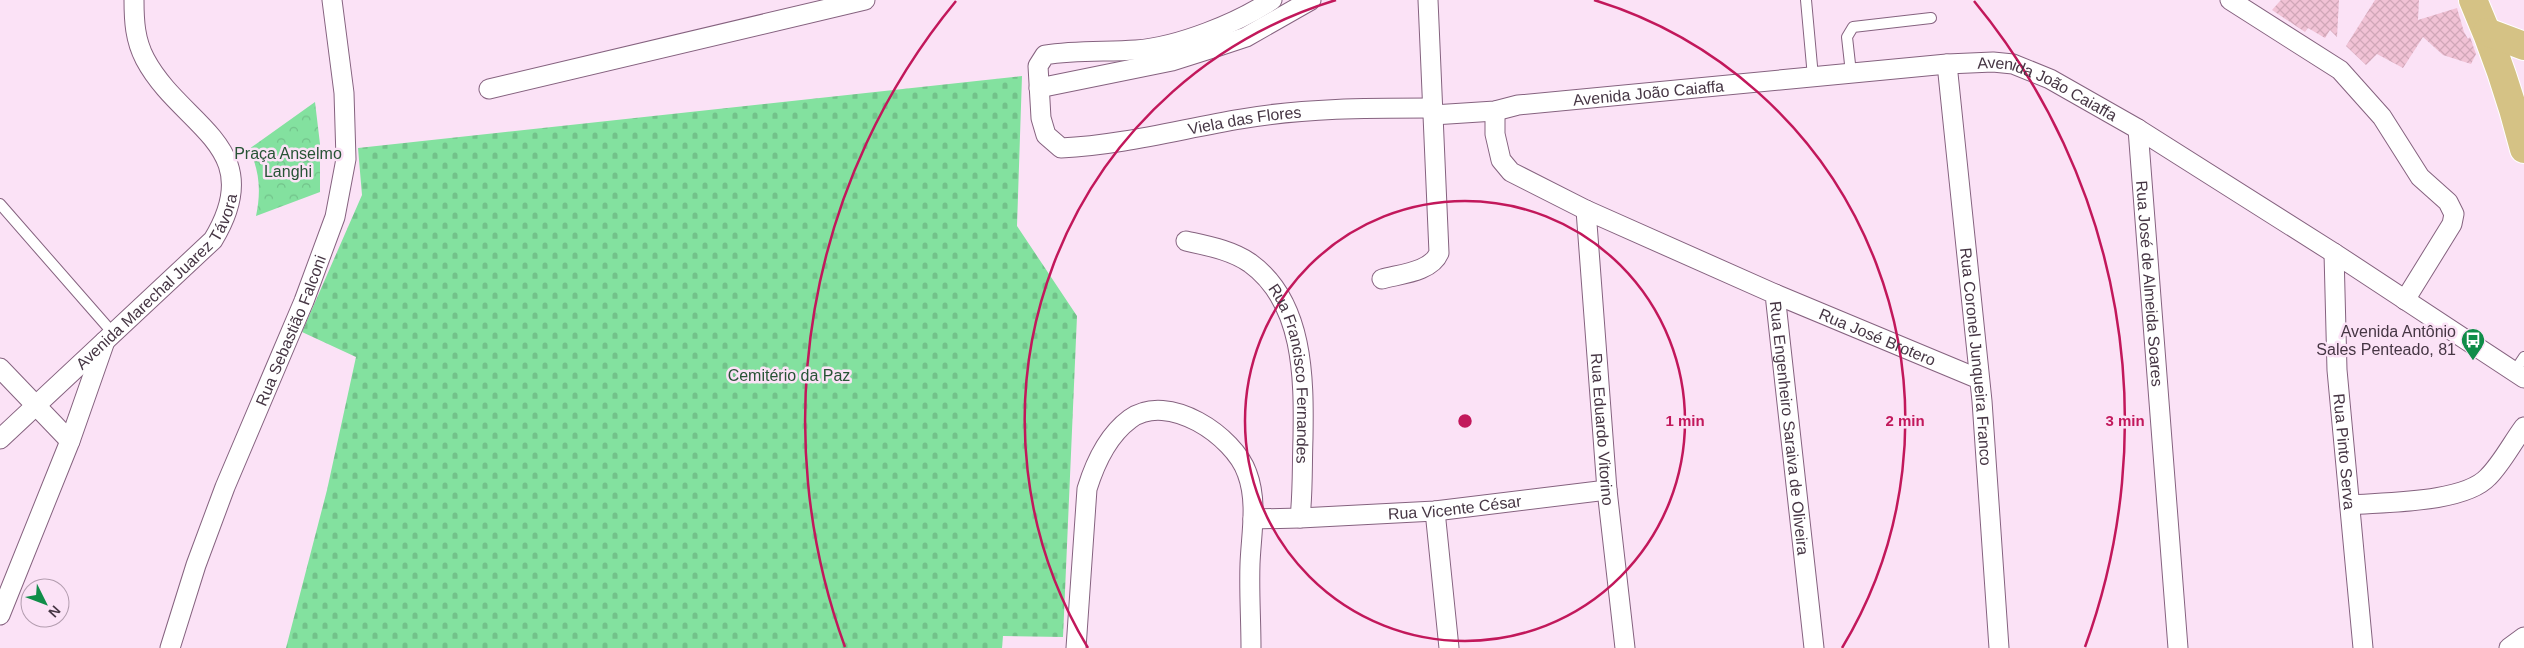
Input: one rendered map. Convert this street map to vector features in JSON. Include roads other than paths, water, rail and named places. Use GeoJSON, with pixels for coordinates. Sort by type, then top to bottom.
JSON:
{"type":"FeatureCollection","features":[{"type":"Feature","properties":{"kind":"main road"},"geometry":{"type":"LineString","coordinates":[[2473,0],[2520,109],[2524,149]]}},
{"type":"Feature","properties":{"kind":"main road"},"geometry":{"type":"LineString","coordinates":[[2487,32],[2524,46]]}},
{"type":"Feature","properties":{"kind":"street","name":"Avenida Marechal Juarez Távora"},"geometry":{"type":"LineString","coordinates":[[0,439],[34,405],[213,240],[230,206],[230,171],[224,154],[210,133],[175,97],[145,60],[137,41],[134,22],[134,0]]}},
{"type":"Feature","properties":{"kind":"street","name":"Rua Sebastião Falconi"},"geometry":{"type":"LineString","coordinates":[[170,648],[196,565],[226,487],[308,292],[337,208],[346,159],[340,65],[332,0]]}},
{"type":"Feature","properties":{"kind":"street"},"geometry":{"type":"LineString","coordinates":[[489,89],[865,0]]}},
{"type":"Feature","properties":{"kind":"street"},"geometry":{"type":"LineString","coordinates":[[1272,0],[1230,24],[1170,43],[1138,50],[1061,52],[1045,55],[1038,66],[1039,88],[1172,61],[1213,48],[1246,37],[1311,0]]}},
{"type":"Feature","properties":{"kind":"street"},"geometry":{"type":"LineString","coordinates":[[1382,279],[1427,266],[1434,261],[1439,253],[1432,111],[1432,57],[1428,0]]}},
{"type":"Feature","properties":{"kind":"street"},"geometry":{"type":"LineString","coordinates":[[2230,0],[2340,70],[2382,117],[2420,177],[2448,202],[2454,214],[2452,224],[2405,300]]}},
{"type":"Feature","properties":{"kind":"street","name":"Avenida João Caiaffa"},"geometry":{"type":"LineString","coordinates":[[1432,111],[1494,111],[1518,104],[1947,64],[1992,62],[2027,68],[2138,129],[2405,300],[2521,369]]}},
{"type":"Feature","properties":{"kind":"street","name":"Rua Coronel Junqueira Franco"},"geometry":{"type":"LineString","coordinates":[[1947,64],[1980,380],[1999,648]]}},
{"type":"Feature","properties":{"kind":"street","name":"Viela das Flores"},"geometry":{"type":"LineString","coordinates":[[1039,88],[1044,129],[1051,141],[1061,148],[1132,141],[1242,119],[1326,109],[1432,111]]}},
{"type":"Feature","properties":{"kind":"street","name":"Rua Engenheiro Saraiva de Oliveira"},"geometry":{"type":"LineString","coordinates":[[1494,111],[1495,134],[1501,160],[1511,172],[1586,210],[1776,294],[1814,648]]}},
{"type":"Feature","properties":{"kind":"street","name":"Rua José de Almeida Soares"},"geometry":{"type":"LineString","coordinates":[[2138,129],[2178,648]]}},
{"type":"Feature","properties":{"kind":"street","name":"Rua Eduardo Vitorino"},"geometry":{"type":"LineString","coordinates":[[1586,210],[1607,490],[1625,648]]}},
{"type":"Feature","properties":{"kind":"street","name":"Rua Francisco Fernandes"},"geometry":{"type":"LineString","coordinates":[[1186,241],[1223,250],[1251,264],[1266,278],[1289,316],[1303,370],[1304,408],[1300,518]]}},
{"type":"Feature","properties":{"kind":"street","name":"Rua Pinto Serva"},"geometry":{"type":"LineString","coordinates":[[2334,253],[2337,370],[2364,648]]}},
{"type":"Feature","properties":{"kind":"street","name":"Rua José Brotero"},"geometry":{"type":"LineString","coordinates":[[1776,294],[1980,380]]}},
{"type":"Feature","properties":{"kind":"street"},"geometry":{"type":"LineString","coordinates":[[0,615],[70,441],[109,335]]}},
{"type":"Feature","properties":{"kind":"street"},"geometry":{"type":"LineString","coordinates":[[0,368],[70,441]]}},
{"type":"Feature","properties":{"kind":"street"},"geometry":{"type":"LineString","coordinates":[[1076,648],[1087,489],[1101,452],[1115,433],[1131,418],[1152,411],[1178,413],[1201,422],[1230,446],[1245,467],[1252,500],[1253,519],[1250,565],[1251,648]]}},
{"type":"Feature","properties":{"kind":"street"},"geometry":{"type":"LineString","coordinates":[[2350,505],[2451,496],[2478,486],[2488,477],[2524,427]]}},
{"type":"Feature","properties":{"kind":"street","name":"Rua Vicente César"},"geometry":{"type":"LineString","coordinates":[[1300,518],[1435,511],[1607,490]]}},
{"type":"Feature","properties":{"kind":"street"},"geometry":{"type":"LineString","coordinates":[[1435,511],[1449,648]]}},
{"type":"Feature","properties":{"kind":"street"},"geometry":{"type":"LineString","coordinates":[[1253,519],[1300,518]]}},
{"type":"Feature","properties":{"kind":"street"},"geometry":{"type":"LineString","coordinates":[[2509,648],[2524,637]]}},
{"type":"Feature","properties":{"kind":"lane"},"geometry":{"type":"LineString","coordinates":[[1806,0],[1814,77]]}},
{"type":"Feature","properties":{"kind":"lane"},"geometry":{"type":"LineString","coordinates":[[1851,73],[1847,37],[1853,27],[1931,18]]}},
{"type":"Feature","properties":{"kind":"lane"},"geometry":{"type":"LineString","coordinates":[[0,204],[109,335]]}},
{"type":"Feature","properties":{"kind":"place","name":"Avenida Antônio Sales Penteado, 81"},"geometry":{"type":"Point","coordinates":[2473,361]}},
{"type":"Feature","properties":{"kind":"park label","name":"Praça Anselmo Langhi"},"geometry":{"type":"Point","coordinates":[288,162]}},
{"type":"Feature","properties":{"kind":"park label","name":"Cemitério da Paz"},"geometry":{"type":"Point","coordinates":[789,375]}}]}
